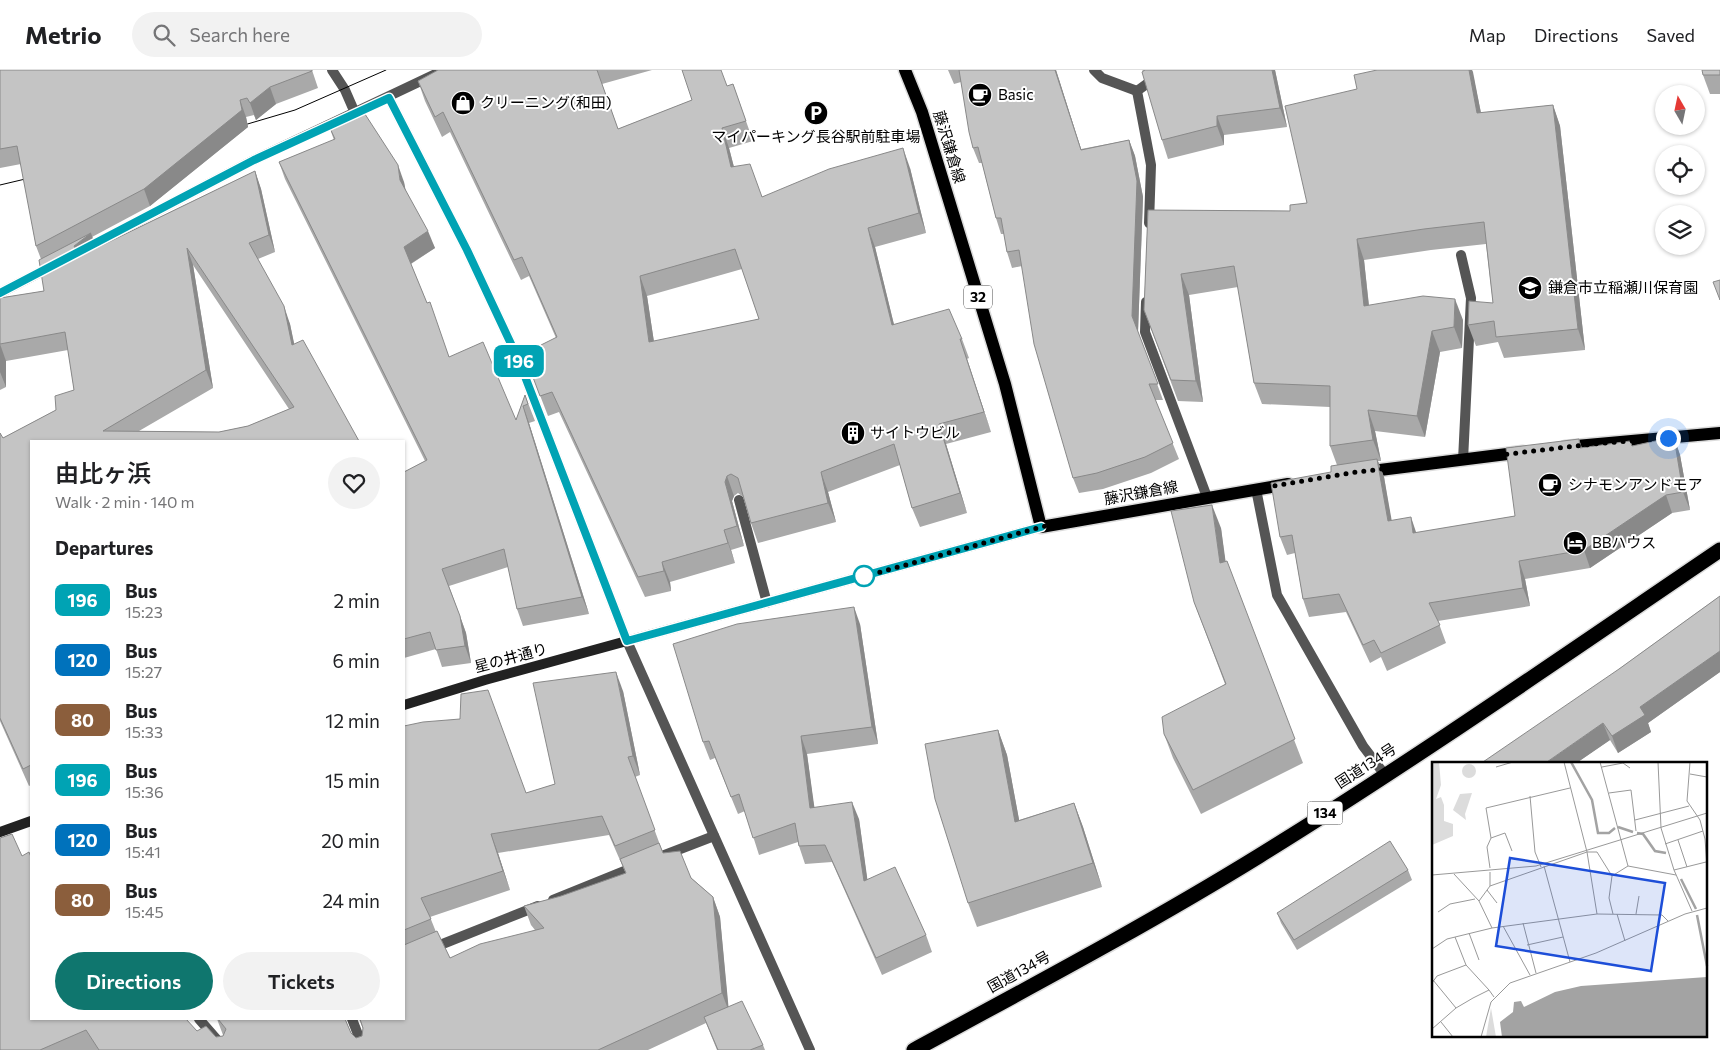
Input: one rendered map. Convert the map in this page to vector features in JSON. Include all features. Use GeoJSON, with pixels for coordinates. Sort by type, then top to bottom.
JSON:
{"type":"FeatureCollection","features":[{"type":"Feature","properties":{"kind":"highway","name":"国道134号"},"geometry":{"type":"LineString","coordinates":[[914,1050],[1093,952],[1258,856],[1385,775],[1720,550]]}},
{"type":"Feature","properties":{"kind":"main road","name":"藤沢鎌倉線"},"geometry":{"type":"LineString","coordinates":[[905,70],[922,112],[1005,384],[1041,527],[1302,482]]}},
{"type":"Feature","properties":{"kind":"main road"},"geometry":{"type":"LineString","coordinates":[[1556,448],[1720,433]]}},
{"type":"Feature","properties":{"kind":"main road"},"geometry":{"type":"LineString","coordinates":[[1348,474],[1537,451]]}},
{"type":"Feature","properties":{"kind":"street"},"geometry":{"type":"LineString","coordinates":[[332,70],[345,90],[355,113]]}},
{"type":"Feature","properties":{"kind":"street"},"geometry":{"type":"LineString","coordinates":[[0,293],[254,160],[389,98],[444,70]]}},
{"type":"Feature","properties":{"kind":"street"},"geometry":{"type":"LineString","coordinates":[[1094,70],[1102,78],[1137,91]]}},
{"type":"Feature","properties":{"kind":"street"},"geometry":{"type":"LineString","coordinates":[[1137,91],[1166,70]]}},
{"type":"Feature","properties":{"kind":"street"},"geometry":{"type":"LineString","coordinates":[[1137,91],[1151,165],[1149,232]]}},
{"type":"Feature","properties":{"kind":"street"},"geometry":{"type":"LineString","coordinates":[[389,98],[467,250],[519,361],[627,641],[810,1050]]}},
{"type":"Feature","properties":{"kind":"street"},"geometry":{"type":"LineString","coordinates":[[1461,255],[1471,298],[1463,460]]}},
{"type":"Feature","properties":{"kind":"street"},"geometry":{"type":"LineString","coordinates":[[1146,292],[1145,332],[1207,497]]}},
{"type":"Feature","properties":{"kind":"street"},"geometry":{"type":"LineString","coordinates":[[1256,489],[1277,595],[1358,738],[1385,775]]}},
{"type":"Feature","properties":{"kind":"street"},"geometry":{"type":"LineString","coordinates":[[739,500],[767,603]]}},
{"type":"Feature","properties":{"kind":"street","name":"星の井通り"},"geometry":{"type":"LineString","coordinates":[[405,705],[627,641],[1041,527]]}},
{"type":"Feature","properties":{"kind":"street"},"geometry":{"type":"LineString","coordinates":[[0,832],[30,821]]}},
{"type":"Feature","properties":{"kind":"street"},"geometry":{"type":"LineString","coordinates":[[422,952],[714,836]]}},
{"type":"Feature","properties":{"kind":"street"},"geometry":{"type":"LineString","coordinates":[[200,1020],[226,1050]]}},
{"type":"Feature","properties":{"kind":"street"},"geometry":{"type":"LineString","coordinates":[[352,1020],[364,1050]]}},
{"type":"Feature","properties":{"kind":"building"},"geometry":{"type":"Polygon","coordinates":[[[0,70],[312,71],[270,87],[250,103],[247,98],[240,100],[242,110],[144,189],[36,246],[17,146],[0,149],[0,70]]]}},
{"type":"Feature","properties":{"kind":"building"},"geometry":{"type":"Polygon","coordinates":[[[438,70],[597,70],[618,129],[692,100],[682,70],[721,70],[727,86],[733,84],[746,121],[722,128],[731,167],[750,164],[762,197],[829,169],[903,148],[919,213],[868,228],[892,325],[949,309],[962,339],[960,339],[984,412],[939,424],[960,493],[912,508],[894,444],[821,472],[828,503],[751,523],[738,478],[731,474],[727,476],[725,482],[737,526],[724,530],[728,543],[662,562],[664,571],[638,577],[552,392],[540,396],[531,372],[541,345],[557,337],[522,257],[514,260],[443,112],[435,117],[418,81],[438,70]],[[735,249],[640,276],[649,342],[759,319],[735,249]]]}},
{"type":"Feature","properties":{"kind":"building"},"geometry":{"type":"Polygon","coordinates":[[[959,70],[1055,70],[1081,150],[1129,140],[1137,181],[1132,316],[1158,384],[1149,384],[1173,443],[1145,457],[1097,473],[1073,478],[1034,344],[1019,250],[1007,252],[1001,218],[996,218],[978,147],[973,148],[959,70]]]}},
{"type":"Feature","properties":{"kind":"building"},"geometry":{"type":"Polygon","coordinates":[[[1145,70],[1272,70],[1280,108],[1217,116],[1217,126],[1162,140],[1142,72],[1145,70]]]}},
{"type":"Feature","properties":{"kind":"building"},"geometry":{"type":"Polygon","coordinates":[[[1377,70],[1469,70],[1477,113],[1553,105],[1578,329],[1496,337],[1494,321],[1468,325],[1469,301],[1493,303],[1484,222],[1357,239],[1364,306],[1423,296],[1455,299],[1454,327],[1432,331],[1417,416],[1368,410],[1373,440],[1330,446],[1330,386],[1254,383],[1234,266],[1181,274],[1196,381],[1171,380],[1144,310],[1148,210],[1290,211],[1290,205],[1307,203],[1285,106],[1357,89],[1354,75],[1377,70]]]}},
{"type":"Feature","properties":{"kind":"building"},"geometry":{"type":"Polygon","coordinates":[[[1702,70],[1720,70],[1720,75],[1703,75],[1702,70]]]}},
{"type":"Feature","properties":{"kind":"building"},"geometry":{"type":"Polygon","coordinates":[[[363,111],[398,165],[400,180],[428,231],[404,247],[427,303],[430,302],[449,357],[483,342],[516,420],[525,395],[528,404],[523,406],[582,597],[517,609],[504,549],[442,569],[460,616],[465,646],[436,650],[430,632],[405,639],[405,471],[427,460],[279,162],[335,139],[329,126],[363,111]]]}},
{"type":"Feature","properties":{"kind":"building"},"geometry":{"type":"Polygon","coordinates":[[[255,171],[269,235],[249,243],[284,306],[292,345],[303,340],[358,440],[30,440],[30,766],[23,769],[0,718],[0,433],[3,438],[56,410],[55,396],[74,390],[65,332],[0,344],[0,298],[44,291],[39,260],[91,233],[74,246],[80,256],[255,171]],[[187,248],[206,370],[103,431],[219,432],[248,426],[294,407],[187,248]]]}},
{"type":"Feature","properties":{"kind":"building"},"geometry":{"type":"Polygon","coordinates":[[[1720,280],[1720,300],[1713,282],[1720,280]]]}},
{"type":"Feature","properties":{"kind":"building"},"geometry":{"type":"Polygon","coordinates":[[[1674,437],[1683,492],[1666,495],[1584,550],[1519,561],[1523,588],[1429,603],[1440,625],[1381,653],[1374,640],[1363,645],[1339,594],[1303,599],[1292,535],[1280,537],[1271,483],[1331,472],[1331,466],[1377,459],[1388,521],[1411,517],[1413,533],[1515,516],[1506,448],[1579,439],[1580,448],[1630,441],[1632,446],[1674,437]]]}},
{"type":"Feature","properties":{"kind":"building"},"geometry":{"type":"Polygon","coordinates":[[[1212,505],[1220,563],[1227,561],[1295,739],[1193,790],[1164,734],[1162,717],[1226,684],[1194,602],[1171,511],[1212,505]]]}},
{"type":"Feature","properties":{"kind":"building"},"geometry":{"type":"Polygon","coordinates":[[[1720,596],[1720,651],[1640,707],[1645,715],[1612,736],[1603,723],[1547,762],[1483,762],[1619,669],[1720,596]]]}},
{"type":"Feature","properties":{"kind":"building"},"geometry":{"type":"Polygon","coordinates":[[[854,607],[872,727],[801,736],[810,808],[852,802],[864,881],[895,867],[926,935],[876,958],[825,845],[799,846],[795,823],[753,838],[739,794],[731,797],[709,741],[703,742],[673,644],[737,624],[854,607]]]}},
{"type":"Feature","properties":{"kind":"building"},"geometry":{"type":"Polygon","coordinates":[[[616,672],[633,756],[628,757],[655,830],[615,846],[602,816],[491,834],[503,871],[421,898],[431,919],[405,930],[405,726],[423,722],[460,719],[461,694],[488,690],[526,793],[555,784],[533,683],[616,672]]]}},
{"type":"Feature","properties":{"kind":"building"},"geometry":{"type":"Polygon","coordinates":[[[998,730],[1015,822],[1074,803],[1093,863],[968,903],[935,799],[925,744],[998,730]]]}},
{"type":"Feature","properties":{"kind":"building"},"geometry":{"type":"Polygon","coordinates":[[[12,834],[22,856],[29,852],[30,854],[30,1020],[187,1020],[197,1031],[206,1026],[216,1037],[223,1036],[226,1029],[219,1020],[345,1020],[351,1033],[356,1038],[362,1036],[363,1028],[360,1020],[405,1020],[405,945],[437,931],[450,958],[480,944],[544,928],[524,906],[561,896],[626,873],[620,859],[659,843],[663,853],[680,851],[691,878],[713,897],[722,993],[598,1050],[99,1050],[86,1030],[40,1050],[0,1050],[0,838],[12,834]]]}},
{"type":"Feature","properties":{"kind":"building"},"geometry":{"type":"Polygon","coordinates":[[[1390,841],[1408,870],[1294,940],[1277,913],[1390,841]]]}},
{"type":"Feature","properties":{"kind":"building"},"geometry":{"type":"Polygon","coordinates":[[[742,1001],[763,1045],[750,1050],[718,1050],[704,1017],[742,1001]]]}},
{"type":"Feature","properties":{"kind":"tram line"},"geometry":{"type":"LineString","coordinates":[[234,128],[295,110],[386,70]]}},
{"type":"Feature","properties":{"kind":"tram line"},"geometry":{"type":"LineString","coordinates":[[0,185],[38,176]]}},
{"type":"Feature","properties":{"kind":"bus line","name":"196"},"geometry":{"type":"LineString","coordinates":[[0,293],[254,160],[389,98],[467,250],[519,361],[627,641],[1041,527]]}},
{"type":"Feature","properties":{"kind":"place","name":"Basic"},"geometry":{"type":"Point","coordinates":[980,95]}},
{"type":"Feature","properties":{"kind":"place","name":"クリーニング(和田)"},"geometry":{"type":"Point","coordinates":[463,103]}},
{"type":"Feature","properties":{"kind":"place","name":"マイパーキング長谷駅前駐車場"},"geometry":{"type":"Point","coordinates":[816,113]}},
{"type":"Feature","properties":{"kind":"place","name":"鎌倉市立稲瀬川保育園"},"geometry":{"type":"Point","coordinates":[1530,288]}},
{"type":"Feature","properties":{"kind":"place","name":"サイトウビル"},"geometry":{"type":"Point","coordinates":[853,433]}},
{"type":"Feature","properties":{"kind":"place","name":"シナモンアンドモア"},"geometry":{"type":"Point","coordinates":[1550,485]}},
{"type":"Feature","properties":{"kind":"place","name":"BBハウス"},"geometry":{"type":"Point","coordinates":[1575,543]}},
{"type":"Feature","properties":{"kind":"route"},"geometry":{"type":"LineString","coordinates":[[864,576],[859,578],[1041,527],[1256,489],[1357,472],[1593,444],[1668,438]]}}]}
